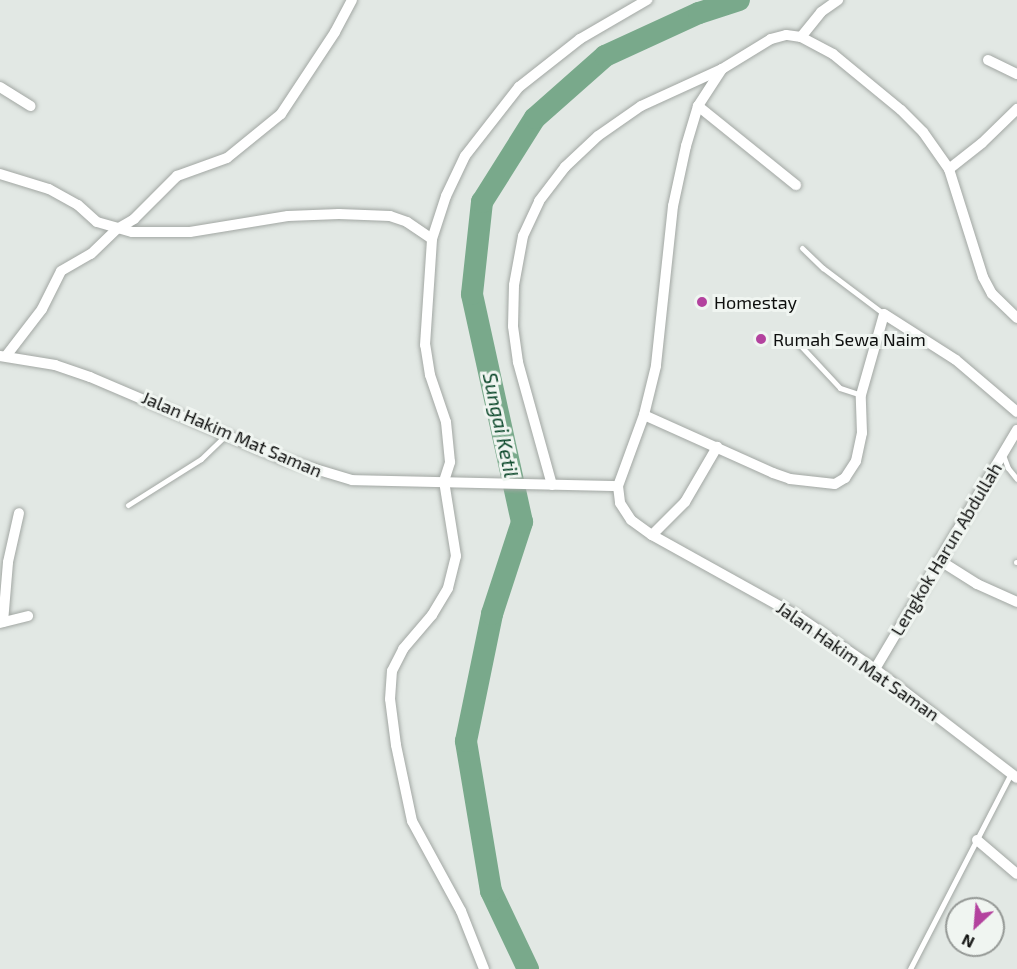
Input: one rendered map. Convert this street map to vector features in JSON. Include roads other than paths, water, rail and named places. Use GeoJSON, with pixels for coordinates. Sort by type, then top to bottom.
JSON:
{"type":"FeatureCollection","features":[{"type":"Feature","properties":{"kind":"street"},"geometry":{"type":"LineString","coordinates":[[3,356],[42,309],[61,271],[91,254],[117,229],[134,219],[177,176],[227,158],[281,114],[330,40],[352,0]]}},
{"type":"Feature","properties":{"kind":"street"},"geometry":{"type":"LineString","coordinates":[[484,969],[461,911],[412,821],[390,699],[393,671],[403,650],[432,615],[448,588],[456,556],[444,481],[450,462],[446,422],[430,375],[425,345],[432,239],[446,196],[465,156],[519,87],[580,39],[647,0]]}},
{"type":"Feature","properties":{"kind":"street"},"geometry":{"type":"LineString","coordinates":[[801,37],[821,12],[838,0]]}},
{"type":"Feature","properties":{"kind":"street"},"geometry":{"type":"LineString","coordinates":[[552,485],[518,362],[513,326],[514,285],[523,236],[539,201],[565,167],[598,136],[641,106],[722,69],[771,39],[786,35],[801,37],[833,54],[902,110],[923,132],[949,169],[982,277],[992,294],[1017,318]]}},
{"type":"Feature","properties":{"kind":"street"},"geometry":{"type":"LineString","coordinates":[[988,60],[1017,74]]}},
{"type":"Feature","properties":{"kind":"street"},"geometry":{"type":"LineString","coordinates":[[618,486],[644,415],[656,366],[673,206],[686,146],[698,106],[722,69]]}},
{"type":"Feature","properties":{"kind":"street"},"geometry":{"type":"LineString","coordinates":[[0,87],[31,106]]}},
{"type":"Feature","properties":{"kind":"street"},"geometry":{"type":"LineString","coordinates":[[698,106],[796,185]]}},
{"type":"Feature","properties":{"kind":"street"},"geometry":{"type":"LineString","coordinates":[[949,169],[982,143],[1017,109]]}},
{"type":"Feature","properties":{"kind":"street"},"geometry":{"type":"LineString","coordinates":[[0,174],[49,189],[78,205],[97,222],[132,232],[190,232],[288,216],[339,214],[390,216],[407,222],[432,239]]}},
{"type":"Feature","properties":{"kind":"street"},"geometry":{"type":"LineString","coordinates":[[644,415],[790,479],[835,484],[845,478],[856,460],[862,433],[861,395],[884,314],[956,360],[1017,412]]}},
{"type":"Feature","properties":{"kind":"street","name":"Jalan Hakim Mat Saman"},"geometry":{"type":"LineString","coordinates":[[3,356],[55,365],[90,377],[304,467],[352,480],[618,486],[620,503],[631,520],[652,535],[796,615],[875,669],[1015,772]]}},
{"type":"Feature","properties":{"kind":"street","name":"Lengkok Harun Abdullah"},"geometry":{"type":"LineString","coordinates":[[875,669],[1017,430]]}},
{"type":"Feature","properties":{"kind":"street"},"geometry":{"type":"LineString","coordinates":[[652,535],[685,502],[717,447]]}},
{"type":"Feature","properties":{"kind":"street"},"geometry":{"type":"LineString","coordinates":[[19,513],[8,562],[2,622],[28,616]]}},
{"type":"Feature","properties":{"kind":"street"},"geometry":{"type":"LineString","coordinates":[[939,560],[977,584],[1017,602]]}},
{"type":"Feature","properties":{"kind":"street"},"geometry":{"type":"LineString","coordinates":[[977,840],[1017,874]]}},
{"type":"Feature","properties":{"kind":"lane"},"geometry":{"type":"LineString","coordinates":[[802,248],[818,264],[884,314]]}},
{"type":"Feature","properties":{"kind":"lane"},"geometry":{"type":"LineString","coordinates":[[799,344],[840,388],[861,395]]}},
{"type":"Feature","properties":{"kind":"lane"},"geometry":{"type":"LineString","coordinates":[[129,505],[201,459],[226,435]]}},
{"type":"Feature","properties":{"kind":"lane"},"geometry":{"type":"LineString","coordinates":[[1003,453],[1008,468],[1017,479]]}},
{"type":"Feature","properties":{"kind":"lane"},"geometry":{"type":"LineString","coordinates":[[910,969],[1015,772]]}},
{"type":"Feature","properties":{"kind":"waterway","name":"Sungai Ketil"},"geometry":{"type":"LineString","coordinates":[[528,969],[491,891],[466,741],[492,614],[522,522],[472,294],[482,202],[535,118],[605,56],[699,13],[739,0]]}},
{"type":"Feature","properties":{"kind":"place","name":"Homestay"},"geometry":{"type":"Point","coordinates":[702,302]}},
{"type":"Feature","properties":{"kind":"place","name":"Rumah Sewa Naim"},"geometry":{"type":"Point","coordinates":[761,339]}}]}
